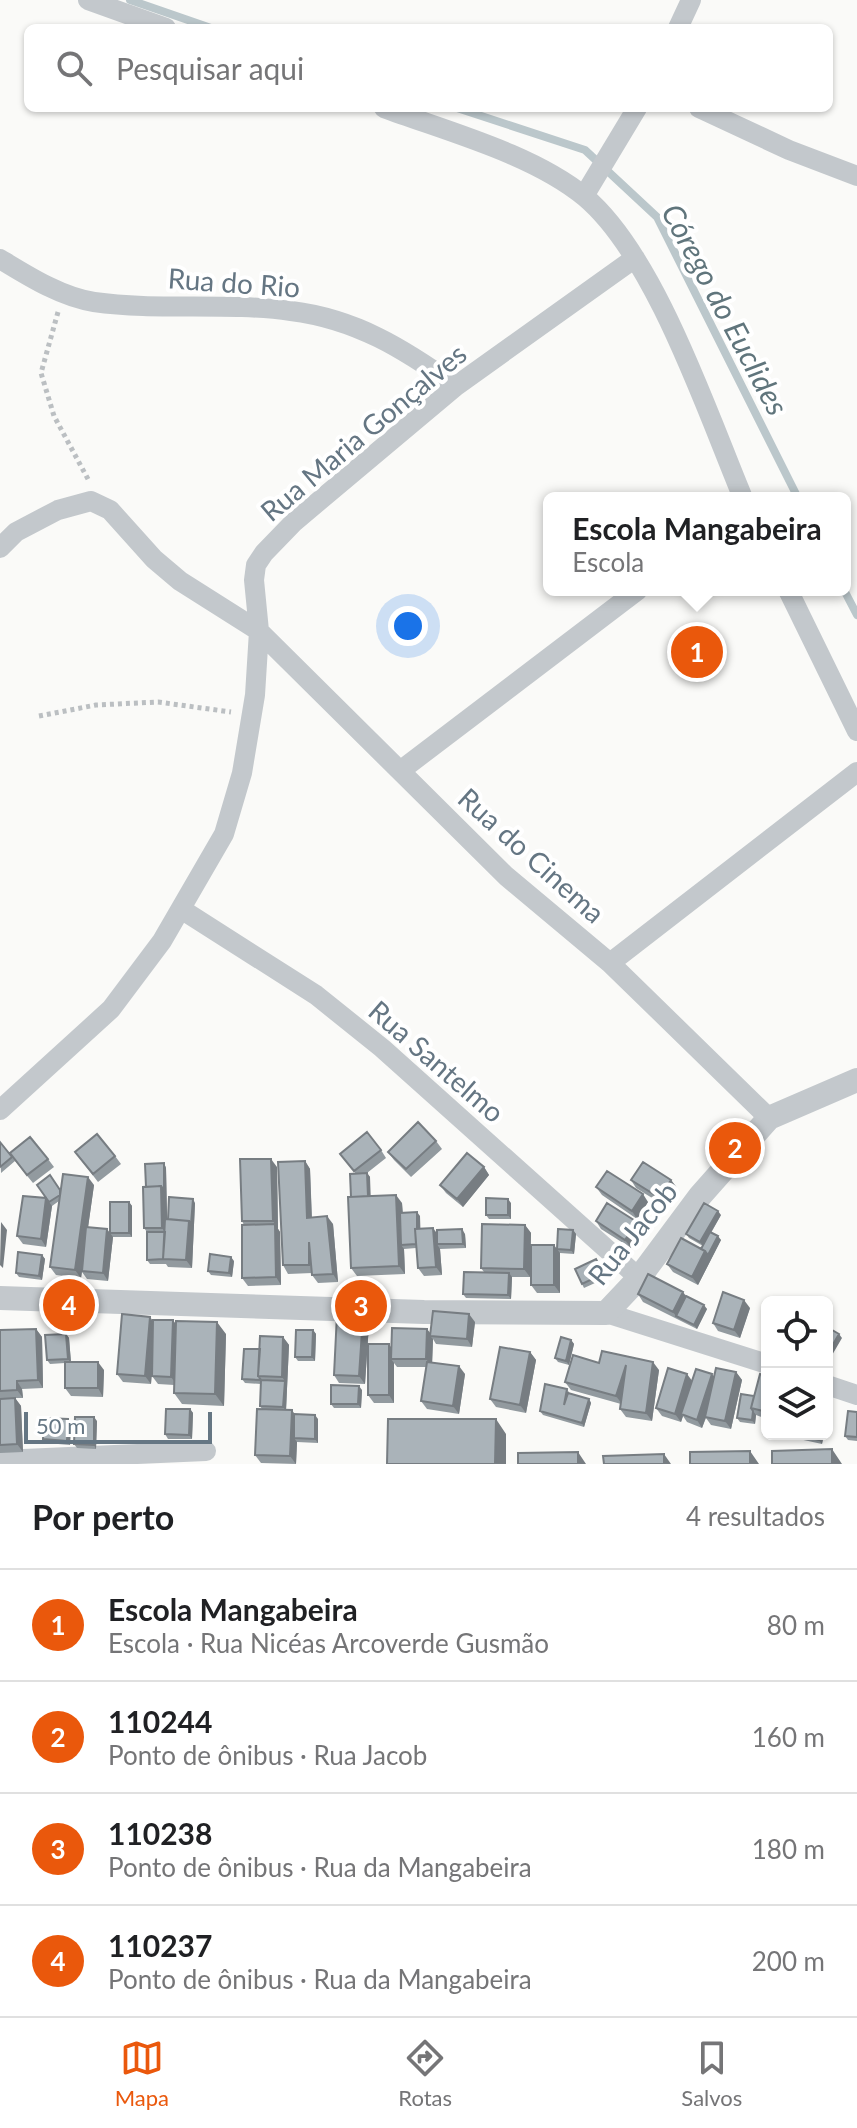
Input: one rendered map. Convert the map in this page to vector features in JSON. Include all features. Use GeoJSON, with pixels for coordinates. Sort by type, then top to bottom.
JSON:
{"type":"FeatureCollection","features":[{"type":"Feature","properties":{"kind":"street"},"geometry":{"type":"LineString","coordinates":[[88,0],[155,24]]}},
{"type":"Feature","properties":{"kind":"street"},"geometry":{"type":"LineString","coordinates":[[680,24],[691,0]]}},
{"type":"Feature","properties":{"kind":"street"},"geometry":{"type":"LineString","coordinates":[[394,112],[589,188],[635,258],[676,336],[741,492]]}},
{"type":"Feature","properties":{"kind":"street"},"geometry":{"type":"LineString","coordinates":[[589,188],[635,112]]}},
{"type":"Feature","properties":{"kind":"street"},"geometry":{"type":"LineString","coordinates":[[708,112],[789,150],[857,176]]}},
{"type":"Feature","properties":{"kind":"street","name":"Rua Maria Gonçalves"},"geometry":{"type":"LineString","coordinates":[[0,1110],[111,1009],[181,909],[224,834],[242,773],[252,715],[259,631],[254,580],[256,565],[264,553],[294,522],[456,386],[635,258]]}},
{"type":"Feature","properties":{"kind":"street","name":"Rua do Rio"},"geometry":{"type":"LineString","coordinates":[[0,259],[38,282],[92,302],[292,311],[360,328],[403,347],[456,386]]}},
{"type":"Feature","properties":{"kind":"street"},"geometry":{"type":"LineString","coordinates":[[0,548],[16,532],[58,510],[91,501],[101,503]]}},
{"type":"Feature","properties":{"kind":"street","name":"Rua do Cinema"},"geometry":{"type":"LineString","coordinates":[[101,503],[180,581],[259,631],[506,876],[610,963],[769,1118]]}},
{"type":"Feature","properties":{"kind":"street"},"geometry":{"type":"LineString","coordinates":[[400,771],[630,596]]}},
{"type":"Feature","properties":{"kind":"street"},"geometry":{"type":"LineString","coordinates":[[791,596],[857,731]]}},
{"type":"Feature","properties":{"kind":"street"},"geometry":{"type":"LineString","coordinates":[[610,963],[857,772]]}},
{"type":"Feature","properties":{"kind":"street","name":"Rua Santelmo"},"geometry":{"type":"LineString","coordinates":[[181,909],[316,995],[382,1048],[639,1278]]}},
{"type":"Feature","properties":{"kind":"street","name":"Rua Jacob"},"geometry":{"type":"LineString","coordinates":[[606,1313],[639,1278],[700,1196],[769,1118],[857,1080]]}},
{"type":"Feature","properties":{"kind":"street"},"geometry":{"type":"LineString","coordinates":[[0,1298],[424,1312],[606,1313],[761,1362]]}},
{"type":"Feature","properties":{"kind":"street"},"geometry":{"type":"LineString","coordinates":[[833,1387],[857,1395]]}},
{"type":"Feature","properties":{"kind":"street"},"geometry":{"type":"LineString","coordinates":[[0,1460],[206,1451]]}},
{"type":"Feature","properties":{"kind":"path"},"geometry":{"type":"LineString","coordinates":[[64,291],[41,373],[54,416],[101,503]]}},
{"type":"Feature","properties":{"kind":"path"},"geometry":{"type":"LineString","coordinates":[[39,716],[96,705],[158,702],[252,715]]}},
{"type":"Feature","properties":{"kind":"building"},"geometry":{"type":"Polygon","coordinates":[[[418,1122],[436,1141],[406,1169],[388,1152],[418,1122]]]}},
{"type":"Feature","properties":{"kind":"building"},"geometry":{"type":"Polygon","coordinates":[[[367,1132],[381,1150],[354,1171],[340,1154],[367,1132]]]}},
{"type":"Feature","properties":{"kind":"building"},"geometry":{"type":"Polygon","coordinates":[[[97,1134],[115,1156],[93,1174],[75,1152],[97,1134]]]}},
{"type":"Feature","properties":{"kind":"building"},"geometry":{"type":"Polygon","coordinates":[[[30,1137],[48,1159],[27,1175],[10,1153],[30,1137]]]}},
{"type":"Feature","properties":{"kind":"building"},"geometry":{"type":"Polygon","coordinates":[[[0,1142],[12,1157],[0,1167],[0,1142]]]}},
{"type":"Feature","properties":{"kind":"building"},"geometry":{"type":"Polygon","coordinates":[[[467,1153],[484,1167],[457,1199],[440,1185],[467,1153]]]}},
{"type":"Feature","properties":{"kind":"building"},"geometry":{"type":"Polygon","coordinates":[[[240,1159],[271,1159],[273,1221],[242,1221],[240,1159]]]}},
{"type":"Feature","properties":{"kind":"building"},"geometry":{"type":"Polygon","coordinates":[[[305,1161],[307,1218],[327,1216],[333,1274],[312,1275],[309,1242],[309,1265],[283,1265],[278,1162],[305,1161]]]}},
{"type":"Feature","properties":{"kind":"building"},"geometry":{"type":"Polygon","coordinates":[[[643,1162],[671,1180],[660,1198],[631,1180],[643,1162]]]}},
{"type":"Feature","properties":{"kind":"building"},"geometry":{"type":"Polygon","coordinates":[[[164,1163],[164,1190],[161,1186],[146,1187],[145,1164],[164,1163]]]}},
{"type":"Feature","properties":{"kind":"building"},"geometry":{"type":"Polygon","coordinates":[[[607,1171],[643,1194],[632,1211],[596,1187],[607,1171]]]}},
{"type":"Feature","properties":{"kind":"building"},"geometry":{"type":"Polygon","coordinates":[[[367,1173],[368,1196],[351,1197],[350,1174],[367,1173]]]}},
{"type":"Feature","properties":{"kind":"building"},"geometry":{"type":"Polygon","coordinates":[[[63,1174],[88,1177],[75,1270],[50,1267],[63,1174]]]}},
{"type":"Feature","properties":{"kind":"building"},"geometry":{"type":"Polygon","coordinates":[[[50,1175],[60,1195],[49,1202],[37,1185],[50,1175]]]}},
{"type":"Feature","properties":{"kind":"building"},"geometry":{"type":"Polygon","coordinates":[[[161,1186],[162,1228],[144,1228],[143,1187],[161,1186]]]}},
{"type":"Feature","properties":{"kind":"building"},"geometry":{"type":"Polygon","coordinates":[[[396,1195],[399,1266],[351,1268],[348,1197],[396,1195]]]}},
{"type":"Feature","properties":{"kind":"building"},"geometry":{"type":"Polygon","coordinates":[[[23,1196],[46,1198],[41,1239],[17,1236],[23,1196]]]}},
{"type":"Feature","properties":{"kind":"building"},"geometry":{"type":"Polygon","coordinates":[[[169,1197],[193,1199],[191,1224],[189,1221],[168,1219],[169,1197]]]}},
{"type":"Feature","properties":{"kind":"building"},"geometry":{"type":"Polygon","coordinates":[[[486,1198],[508,1199],[508,1215],[486,1215],[486,1198]]]}},
{"type":"Feature","properties":{"kind":"building"},"geometry":{"type":"Polygon","coordinates":[[[110,1202],[129,1202],[129,1233],[110,1233],[110,1202]]]}},
{"type":"Feature","properties":{"kind":"building"},"geometry":{"type":"Polygon","coordinates":[[[607,1203],[637,1222],[625,1240],[596,1221],[607,1203]]]}},
{"type":"Feature","properties":{"kind":"building"},"geometry":{"type":"Polygon","coordinates":[[[704,1203],[718,1211],[700,1242],[686,1234],[704,1203]]]}},
{"type":"Feature","properties":{"kind":"building"},"geometry":{"type":"Polygon","coordinates":[[[417,1212],[416,1244],[401,1245],[400,1213],[417,1212]]]}},
{"type":"Feature","properties":{"kind":"building"},"geometry":{"type":"Polygon","coordinates":[[[165,1219],[189,1221],[186,1260],[163,1259],[165,1219]]]}},
{"type":"Feature","properties":{"kind":"building"},"geometry":{"type":"Polygon","coordinates":[[[275,1224],[276,1277],[242,1278],[242,1225],[275,1224]]]}},
{"type":"Feature","properties":{"kind":"building"},"geometry":{"type":"Polygon","coordinates":[[[482,1224],[525,1225],[524,1269],[481,1268],[482,1224]]]}},
{"type":"Feature","properties":{"kind":"building"},"geometry":{"type":"Polygon","coordinates":[[[86,1227],[107,1229],[103,1273],[82,1271],[86,1227]]]}},
{"type":"Feature","properties":{"kind":"building"},"geometry":{"type":"Polygon","coordinates":[[[433,1228],[436,1267],[418,1268],[415,1229],[433,1228]]]}},
{"type":"Feature","properties":{"kind":"building"},"geometry":{"type":"Polygon","coordinates":[[[462,1229],[463,1244],[437,1244],[437,1230],[462,1229]]]}},
{"type":"Feature","properties":{"kind":"building"},"geometry":{"type":"Polygon","coordinates":[[[558,1229],[573,1230],[571,1250],[557,1249],[558,1229]]]}},
{"type":"Feature","properties":{"kind":"building"},"geometry":{"type":"Polygon","coordinates":[[[147,1232],[165,1232],[163,1259],[147,1260],[147,1232]]]}},
{"type":"Feature","properties":{"kind":"building"},"geometry":{"type":"Polygon","coordinates":[[[710,1232],[718,1236],[708,1255],[701,1249],[710,1232]]]}},
{"type":"Feature","properties":{"kind":"building"},"geometry":{"type":"Polygon","coordinates":[[[681,1238],[705,1251],[692,1277],[667,1264],[681,1238]]]}},
{"type":"Feature","properties":{"kind":"building"},"geometry":{"type":"Polygon","coordinates":[[[531,1245],[554,1245],[554,1285],[531,1285],[531,1245]]]}},
{"type":"Feature","properties":{"kind":"building"},"geometry":{"type":"Polygon","coordinates":[[[18,1252],[42,1255],[39,1276],[16,1273],[18,1252]]]}},
{"type":"Feature","properties":{"kind":"building"},"geometry":{"type":"Polygon","coordinates":[[[210,1254],[231,1257],[229,1273],[208,1271],[210,1254]]]}},
{"type":"Feature","properties":{"kind":"building"},"geometry":{"type":"Polygon","coordinates":[[[596,1259],[603,1274],[582,1284],[575,1269],[596,1259]]]}},
{"type":"Feature","properties":{"kind":"building"},"geometry":{"type":"Polygon","coordinates":[[[464,1272],[509,1273],[508,1295],[463,1294],[464,1272]]]}},
{"type":"Feature","properties":{"kind":"building"},"geometry":{"type":"Polygon","coordinates":[[[648,1274],[683,1292],[673,1312],[638,1294],[648,1274]]]}},
{"type":"Feature","properties":{"kind":"building"},"geometry":{"type":"Polygon","coordinates":[[[723,1292],[744,1300],[734,1330],[713,1323],[723,1292]]]}},
{"type":"Feature","properties":{"kind":"building"},"geometry":{"type":"Polygon","coordinates":[[[686,1296],[704,1305],[694,1325],[676,1316],[686,1296]]]}},
{"type":"Feature","properties":{"kind":"building"},"geometry":{"type":"Polygon","coordinates":[[[433,1311],[469,1314],[467,1339],[430,1336],[433,1311]]]}},
{"type":"Feature","properties":{"kind":"building"},"geometry":{"type":"Polygon","coordinates":[[[122,1314],[150,1317],[145,1376],[117,1374],[122,1314]]]}},
{"type":"Feature","properties":{"kind":"building"},"geometry":{"type":"Polygon","coordinates":[[[337,1314],[363,1316],[359,1376],[334,1375],[337,1314]]]}},
{"type":"Feature","properties":{"kind":"building"},"geometry":{"type":"Polygon","coordinates":[[[153,1320],[173,1320],[171,1377],[152,1376],[153,1320]]]}},
{"type":"Feature","properties":{"kind":"building"},"geometry":{"type":"Polygon","coordinates":[[[176,1321],[217,1322],[215,1394],[174,1393],[176,1321]]]}},
{"type":"Feature","properties":{"kind":"building"},"geometry":{"type":"Polygon","coordinates":[[[392,1328],[427,1329],[426,1359],[391,1359],[392,1328]]]}},
{"type":"Feature","properties":{"kind":"building"},"geometry":{"type":"Polygon","coordinates":[[[36,1329],[38,1380],[17,1381],[17,1390],[0,1391],[0,1330],[36,1329]]]}},
{"type":"Feature","properties":{"kind":"building"},"geometry":{"type":"Polygon","coordinates":[[[296,1330],[313,1330],[312,1357],[295,1357],[296,1330]]]}},
{"type":"Feature","properties":{"kind":"building"},"geometry":{"type":"Polygon","coordinates":[[[833,1330],[839,1334],[833,1344],[833,1330]]]}},
{"type":"Feature","properties":{"kind":"building"},"geometry":{"type":"Polygon","coordinates":[[[66,1334],[68,1359],[47,1360],[45,1335],[66,1334]]]}},
{"type":"Feature","properties":{"kind":"building"},"geometry":{"type":"Polygon","coordinates":[[[260,1336],[283,1337],[282,1377],[258,1376],[260,1336]]]}},
{"type":"Feature","properties":{"kind":"building"},"geometry":{"type":"Polygon","coordinates":[[[561,1337],[571,1340],[566,1361],[555,1358],[561,1337]]]}},
{"type":"Feature","properties":{"kind":"building"},"geometry":{"type":"Polygon","coordinates":[[[368,1344],[389,1344],[389,1395],[368,1395],[368,1344]]]}},
{"type":"Feature","properties":{"kind":"building"},"geometry":{"type":"Polygon","coordinates":[[[500,1347],[530,1352],[520,1405],[490,1399],[500,1347]]]}},
{"type":"Feature","properties":{"kind":"building"},"geometry":{"type":"Polygon","coordinates":[[[244,1349],[260,1349],[258,1376],[261,1380],[242,1379],[244,1349]]]}},
{"type":"Feature","properties":{"kind":"building"},"geometry":{"type":"Polygon","coordinates":[[[602,1351],[653,1362],[646,1413],[620,1409],[626,1365],[616,1396],[565,1382],[573,1355],[599,1363],[602,1351]]]}},
{"type":"Feature","properties":{"kind":"building"},"geometry":{"type":"Polygon","coordinates":[[[65,1362],[98,1362],[98,1388],[65,1388],[65,1362]]]}},
{"type":"Feature","properties":{"kind":"building"},"geometry":{"type":"Polygon","coordinates":[[[427,1362],[459,1366],[453,1406],[421,1401],[427,1362]]]}},
{"type":"Feature","properties":{"kind":"building"},"geometry":{"type":"Polygon","coordinates":[[[668,1368],[687,1374],[675,1414],[656,1408],[668,1368]]]}},
{"type":"Feature","properties":{"kind":"building"},"geometry":{"type":"Polygon","coordinates":[[[716,1368],[736,1372],[725,1421],[705,1417],[716,1368]]]}},
{"type":"Feature","properties":{"kind":"building"},"geometry":{"type":"Polygon","coordinates":[[[696,1369],[712,1374],[697,1420],[681,1414],[696,1369]]]}},
{"type":"Feature","properties":{"kind":"building"},"geometry":{"type":"Polygon","coordinates":[[[760,1374],[761,1410],[751,1408],[760,1374]]]}},
{"type":"Feature","properties":{"kind":"building"},"geometry":{"type":"Polygon","coordinates":[[[261,1380],[285,1381],[283,1407],[260,1406],[261,1380]]]}},
{"type":"Feature","properties":{"kind":"building"},"geometry":{"type":"Polygon","coordinates":[[[545,1384],[567,1389],[564,1405],[568,1393],[589,1399],[582,1423],[540,1411],[545,1384]]]}},
{"type":"Feature","properties":{"kind":"building"},"geometry":{"type":"Polygon","coordinates":[[[331,1385],[359,1386],[358,1404],[331,1404],[331,1385]]]}},
{"type":"Feature","properties":{"kind":"building"},"geometry":{"type":"Polygon","coordinates":[[[741,1394],[754,1396],[752,1420],[737,1418],[741,1394]]]}},
{"type":"Feature","properties":{"kind":"building"},"geometry":{"type":"Polygon","coordinates":[[[15,1398],[17,1444],[0,1445],[0,1399],[15,1398]]]}},
{"type":"Feature","properties":{"kind":"building"},"geometry":{"type":"Polygon","coordinates":[[[166,1409],[190,1409],[189,1435],[165,1434],[166,1409]]]}},
{"type":"Feature","properties":{"kind":"building"},"geometry":{"type":"Polygon","coordinates":[[[257,1409],[292,1410],[290,1456],[255,1455],[257,1409]]]}},
{"type":"Feature","properties":{"kind":"building"},"geometry":{"type":"Polygon","coordinates":[[[848,1411],[857,1412],[857,1437],[845,1436],[848,1411]]]}},
{"type":"Feature","properties":{"kind":"building"},"geometry":{"type":"Polygon","coordinates":[[[294,1414],[315,1415],[315,1439],[294,1438],[294,1414]]]}},
{"type":"Feature","properties":{"kind":"building"},"geometry":{"type":"Polygon","coordinates":[[[75,1417],[94,1417],[94,1445],[74,1444],[75,1417]]]}},
{"type":"Feature","properties":{"kind":"building"},"geometry":{"type":"Polygon","coordinates":[[[44,1418],[68,1419],[67,1441],[43,1439],[44,1418]]]}},
{"type":"Feature","properties":{"kind":"building"},"geometry":{"type":"Polygon","coordinates":[[[388,1419],[496,1419],[495,1464],[387,1464],[388,1419]]]}},
{"type":"Feature","properties":{"kind":"building"},"geometry":{"type":"Polygon","coordinates":[[[832,1449],[832,1464],[772,1464],[772,1451],[832,1449]]]}},
{"type":"Feature","properties":{"kind":"building"},"geometry":{"type":"Polygon","coordinates":[[[750,1451],[750,1464],[690,1464],[690,1452],[750,1451]]]}},
{"type":"Feature","properties":{"kind":"building"},"geometry":{"type":"Polygon","coordinates":[[[578,1452],[578,1464],[518,1464],[518,1453],[578,1452]]]}},
{"type":"Feature","properties":{"kind":"building"},"geometry":{"type":"Polygon","coordinates":[[[664,1454],[664,1464],[604,1464],[603,1456],[664,1454]]]}},
{"type":"Feature","properties":{"kind":"waterway","name":"Córego do Euclides"},"geometry":{"type":"LineString","coordinates":[[130,0],[199,24]]}},
{"type":"Feature","properties":{"kind":"waterway","name":"Córego do Euclides"},"geometry":{"type":"LineString","coordinates":[[469,112],[585,150],[657,217],[795,492]]}},
{"type":"Feature","properties":{"kind":"waterway","name":"Córego do Euclides"},"geometry":{"type":"LineString","coordinates":[[847,596],[857,615]]}},
{"type":"Feature","properties":{"kind":"place","name":"Escola Mangabeira"},"geometry":{"type":"Point","coordinates":[697,652]}},
{"type":"Feature","properties":{"kind":"place","name":"110244"},"geometry":{"type":"Point","coordinates":[735,1148]}},
{"type":"Feature","properties":{"kind":"place","name":"110237"},"geometry":{"type":"Point","coordinates":[69,1305]}},
{"type":"Feature","properties":{"kind":"place","name":"110238"},"geometry":{"type":"Point","coordinates":[361,1306]}}]}
